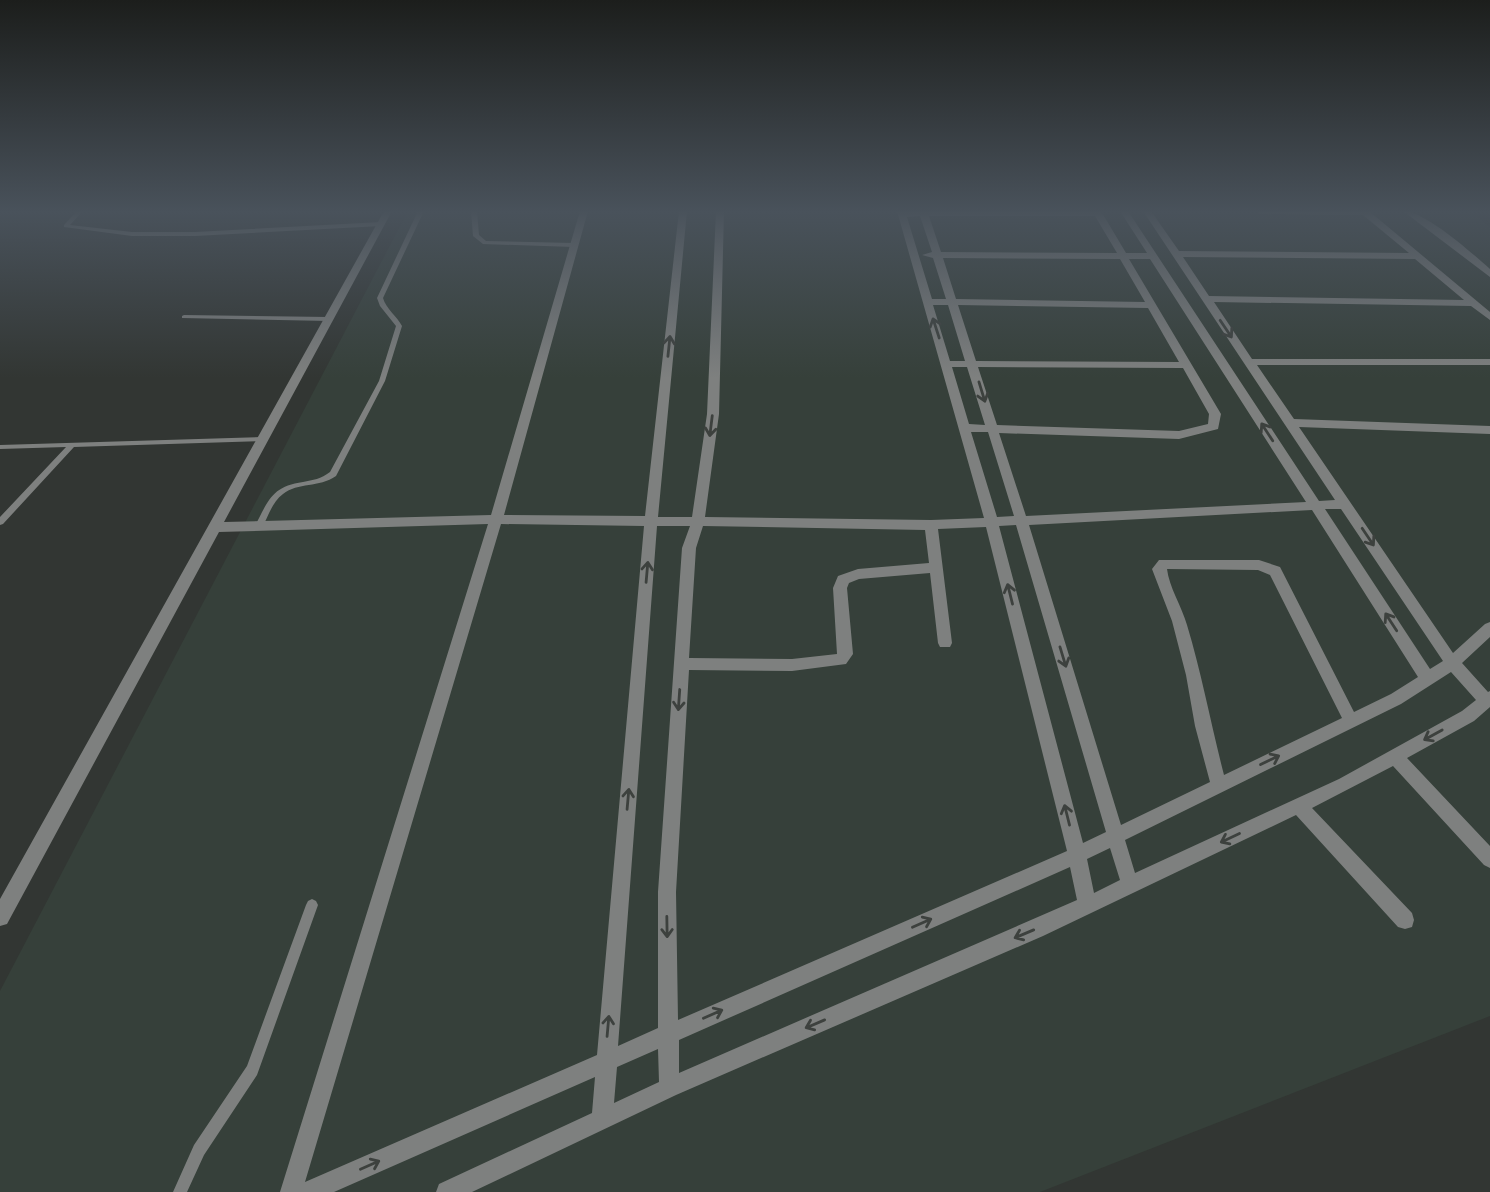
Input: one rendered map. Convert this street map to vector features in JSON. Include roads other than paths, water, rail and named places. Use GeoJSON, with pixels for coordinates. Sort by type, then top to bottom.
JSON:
{"type":"FeatureCollection","features":[{"type":"Feature","properties":{"kind":"street"},"geometry":{"type":"LineString","coordinates":[[0,917],[358,267]]}},
{"type":"Feature","properties":{"kind":"street"},"geometry":{"type":"LineString","coordinates":[[291,1192],[496,519],[568,267]]}},
{"type":"Feature","properties":{"kind":"street"},"geometry":{"type":"LineString","coordinates":[[602,1118],[651,521],[677,267]]}},
{"type":"Feature","properties":{"kind":"street"},"geometry":{"type":"LineString","coordinates":[[669,1088],[667,892],[690,548],[698,522],[713,414],[718,267]]}},
{"type":"Feature","properties":{"kind":"street"},"geometry":{"type":"LineString","coordinates":[[919,267],[991,520],[1077,855],[1087,905]]}},
{"type":"Feature","properties":{"kind":"street"},"geometry":{"type":"LineString","coordinates":[[940,267],[1021,519],[1130,885]]}},
{"type":"Feature","properties":{"kind":"street"},"geometry":{"type":"LineString","coordinates":[[964,429],[1179,435],[1203,431],[1214,426],[1215,414],[1128,267]]}},
{"type":"Feature","properties":{"kind":"street"},"geometry":{"type":"LineString","coordinates":[[1160,267],[1428,680]]}},
{"type":"Feature","properties":{"kind":"street"},"geometry":{"type":"LineString","coordinates":[[447,1192],[602,1118],[1087,905],[1298,806],[1395,757],[1468,716],[1488,700],[1452,663],[1184,267]]}},
{"type":"Feature","properties":{"kind":"street"},"geometry":{"type":"LineString","coordinates":[[1430,267],[1490,317]]}},
{"type":"Feature","properties":{"kind":"street"},"geometry":{"type":"LineString","coordinates":[[1206,299],[1473,303]]}},
{"type":"Feature","properties":{"kind":"street"},"geometry":{"type":"LineString","coordinates":[[928,302],[1149,305]]}},
{"type":"Feature","properties":{"kind":"street"},"geometry":{"type":"LineString","coordinates":[[1248,362],[1490,362]]}},
{"type":"Feature","properties":{"kind":"street"},"geometry":{"type":"LineString","coordinates":[[947,364],[1186,365]]}},
{"type":"Feature","properties":{"kind":"street"},"geometry":{"type":"LineString","coordinates":[[1290,423],[1490,430]]}},
{"type":"Feature","properties":{"kind":"street"},"geometry":{"type":"LineString","coordinates":[[216,527],[496,519],[931,524],[1345,504]]}},
{"type":"Feature","properties":{"kind":"street"},"geometry":{"type":"LineString","coordinates":[[931,524],[946,643]]}},
{"type":"Feature","properties":{"kind":"street"},"geometry":{"type":"LineString","coordinates":[[1219,785],[1179,621],[1159,569],[1164,564],[1259,565],[1275,571],[1351,721]]}},
{"type":"Feature","properties":{"kind":"street"},"geometry":{"type":"LineString","coordinates":[[682,664],[792,665],[841,660],[846,654],[840,588],[843,580],[858,573],[936,567]]}},
{"type":"Feature","properties":{"kind":"street"},"geometry":{"type":"LineString","coordinates":[[308,1192],[1077,855],[1396,699],[1452,663],[1490,628]]}},
{"type":"Feature","properties":{"kind":"street"},"geometry":{"type":"LineString","coordinates":[[1395,757],[1490,859]]}},
{"type":"Feature","properties":{"kind":"street"},"geometry":{"type":"LineString","coordinates":[[1298,806],[1405,920]]}},
{"type":"Feature","properties":{"kind":"lane"},"geometry":{"type":"LineString","coordinates":[[259,526],[274,499],[284,490],[327,480],[333,474],[382,381],[399,326],[396,318],[381,304],[380,298],[395,267]]}},
{"type":"Feature","properties":{"kind":"lane"},"geometry":{"type":"LineString","coordinates":[[184,317],[329,319]]}},
{"type":"Feature","properties":{"kind":"lane"},"geometry":{"type":"LineString","coordinates":[[0,447],[264,439]]}},
{"type":"Feature","properties":{"kind":"lane"},"geometry":{"type":"LineString","coordinates":[[0,522],[73,444]]}},
{"type":"Feature","properties":{"kind":"lane"},"geometry":{"type":"LineString","coordinates":[[180,1192],[199,1150],[252,1070],[312,905]]}}]}
